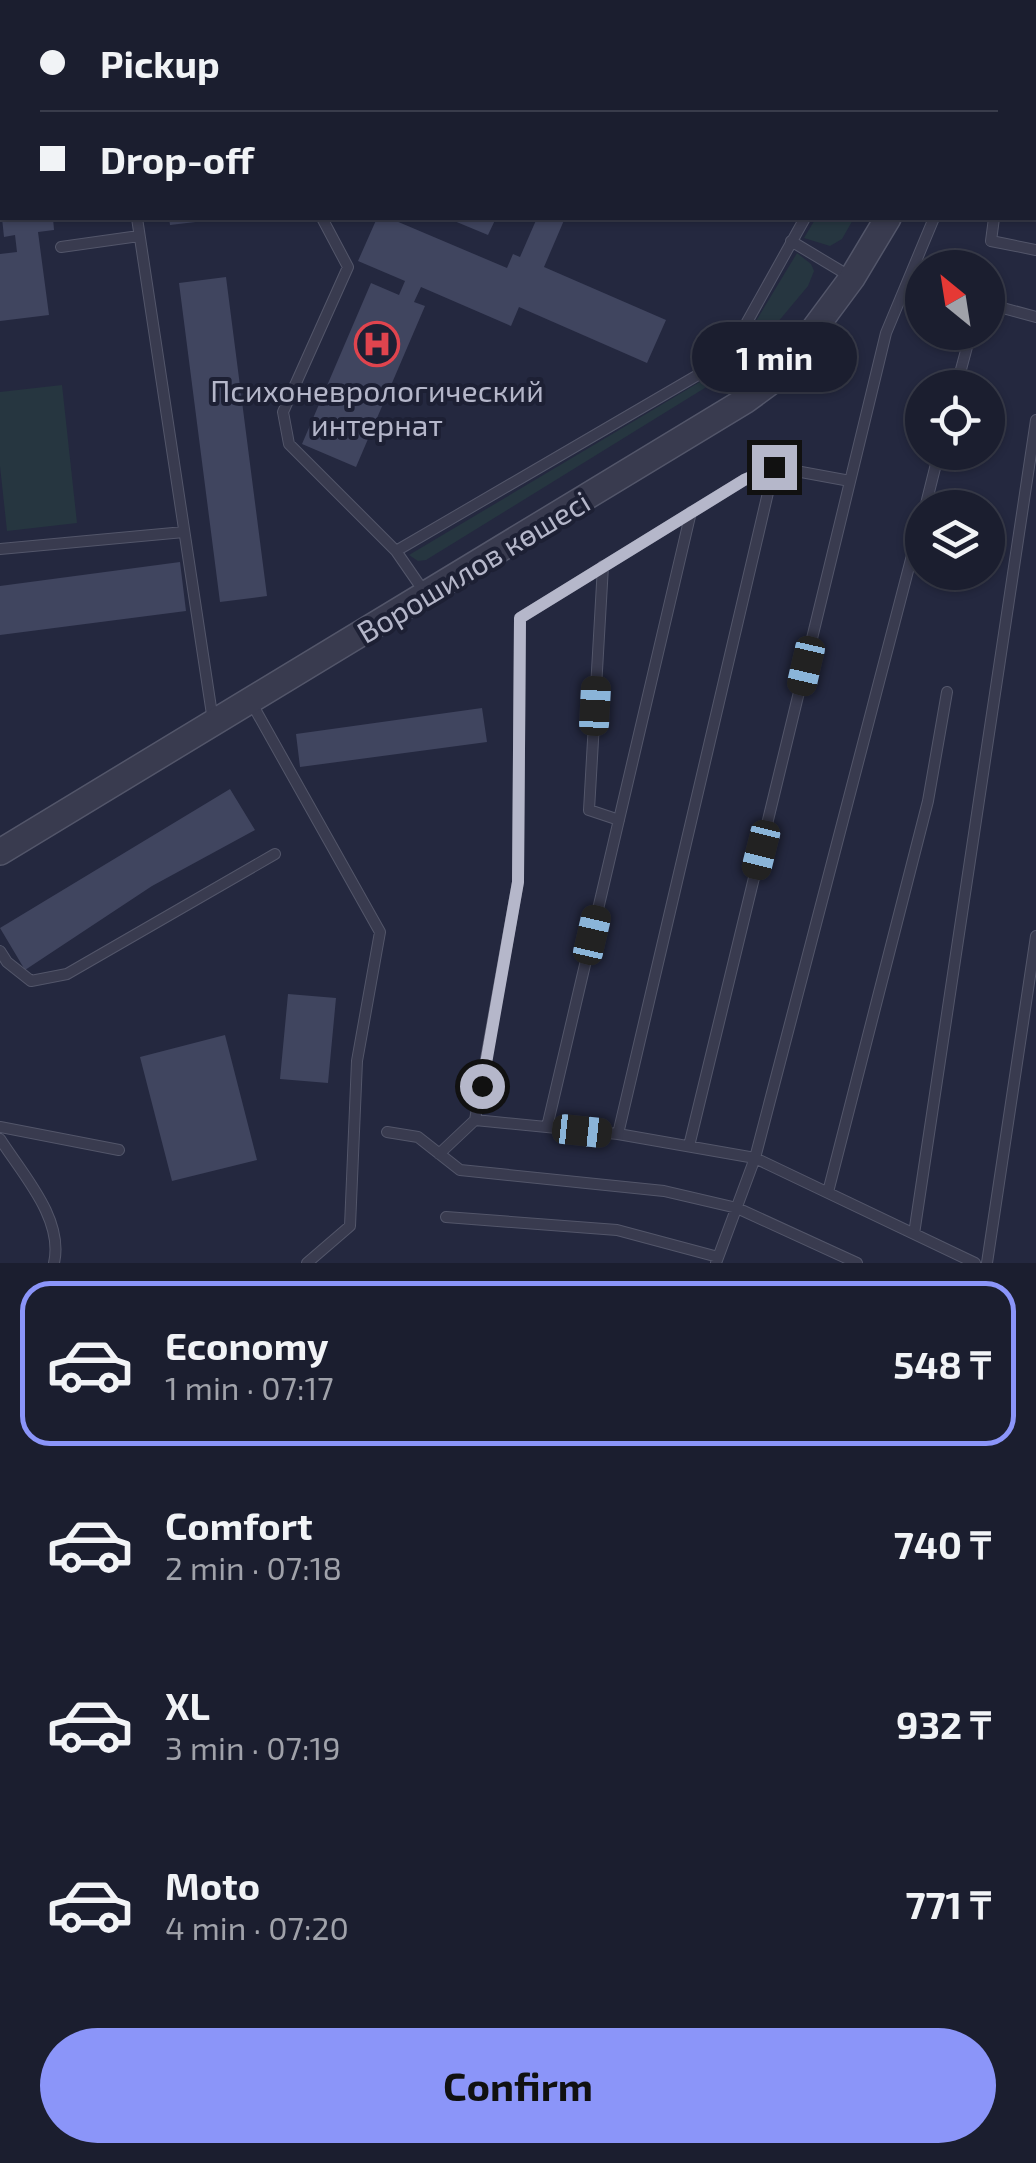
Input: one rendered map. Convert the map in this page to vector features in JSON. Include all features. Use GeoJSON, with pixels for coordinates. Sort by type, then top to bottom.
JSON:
{"type":"FeatureCollection","features":[{"type":"Feature","properties":{"kind":"street","name":"Ворошилов көшесі"},"geometry":{"type":"LineString","coordinates":[[0,852],[746,400],[780,375],[852,278],[887,220]]}},
{"type":"Feature","properties":{"kind":"lane"},"geometry":{"type":"LineString","coordinates":[[137,220],[213,724]]}},
{"type":"Feature","properties":{"kind":"lane"},"geometry":{"type":"LineString","coordinates":[[323,220],[348,267],[283,412],[290,444],[396,551],[426,595]]}},
{"type":"Feature","properties":{"kind":"lane"},"geometry":{"type":"LineString","coordinates":[[396,551],[727,358],[804,220]]}},
{"type":"Feature","properties":{"kind":"lane"},"geometry":{"type":"LineString","coordinates":[[920,250],[933,220]]}},
{"type":"Feature","properties":{"kind":"lane"},"geometry":{"type":"LineString","coordinates":[[994,220],[991,242],[1036,250]]}},
{"type":"Feature","properties":{"kind":"lane"},"geometry":{"type":"LineString","coordinates":[[61,247],[139,236]]}},
{"type":"Feature","properties":{"kind":"lane"},"geometry":{"type":"LineString","coordinates":[[791,241],[852,278]]}},
{"type":"Feature","properties":{"kind":"lane"},"geometry":{"type":"LineString","coordinates":[[690,1146],[886,333],[905,287]]}},
{"type":"Feature","properties":{"kind":"lane"},"geometry":{"type":"LineString","coordinates":[[1005,309],[1036,317]]}},
{"type":"Feature","properties":{"kind":"lane"},"geometry":{"type":"LineString","coordinates":[[914,1234],[1036,420]]}},
{"type":"Feature","properties":{"kind":"lane"},"geometry":{"type":"LineString","coordinates":[[439,1154],[476,1120],[518,882],[520,618],[744,480],[774,467],[850,480]]}},
{"type":"Feature","properties":{"kind":"lane"},"geometry":{"type":"LineString","coordinates":[[618,1134],[774,467]]}},
{"type":"Feature","properties":{"kind":"lane"},"geometry":{"type":"LineString","coordinates":[[547,1128],[691,512]]}},
{"type":"Feature","properties":{"kind":"lane"},"geometry":{"type":"LineString","coordinates":[[0,549],[184,532]]}},
{"type":"Feature","properties":{"kind":"lane"},"geometry":{"type":"LineString","coordinates":[[604,566],[588,810],[619,820]]}},
{"type":"Feature","properties":{"kind":"lane"},"geometry":{"type":"LineString","coordinates":[[446,1218],[617,1230],[717,1260],[755,1158],[905,582]]}},
{"type":"Feature","properties":{"kind":"lane"},"geometry":{"type":"LineString","coordinates":[[828,1192],[928,801],[947,692]]}},
{"type":"Feature","properties":{"kind":"lane"},"geometry":{"type":"LineString","coordinates":[[250,701],[380,932],[357,1060],[350,1226],[307,1263]]}},
{"type":"Feature","properties":{"kind":"lane"},"geometry":{"type":"LineString","coordinates":[[0,952],[31,981],[67,974],[275,854]]}},
{"type":"Feature","properties":{"kind":"lane"},"geometry":{"type":"LineString","coordinates":[[988,1263],[1036,936]]}},
{"type":"Feature","properties":{"kind":"lane"},"geometry":{"type":"LineString","coordinates":[[476,1120],[618,1134],[755,1158],[975,1263]]}},
{"type":"Feature","properties":{"kind":"lane"},"geometry":{"type":"LineString","coordinates":[[0,1127],[119,1150]]}},
{"type":"Feature","properties":{"kind":"lane"},"geometry":{"type":"LineString","coordinates":[[387,1132],[418,1137],[460,1170],[664,1191],[736,1208],[857,1263]]}},
{"type":"Feature","properties":{"kind":"lane"},"geometry":{"type":"LineString","coordinates":[[0,1140],[46,1211],[58,1244],[54,1263]]}},
{"type":"Feature","properties":{"kind":"shaded area"},"geometry":{"type":"Polygon","coordinates":[[[815,220],[853,220],[842,239],[830,246],[804,238],[815,220]]]}},
{"type":"Feature","properties":{"kind":"shaded area"},"geometry":{"type":"Polygon","coordinates":[[[797,253],[814,271],[808,286],[742,365],[426,560],[418,561],[409,555],[730,364],[797,253]]]}},
{"type":"Feature","properties":{"kind":"shaded area"},"geometry":{"type":"Polygon","coordinates":[[[62,385],[77,523],[7,531],[0,466],[0,392],[62,385]]]}},
{"type":"Feature","properties":{"kind":"building"},"geometry":{"type":"Polygon","coordinates":[[[2,220],[53,220],[54,230],[38,232],[49,315],[0,321],[0,254],[17,252],[15,235],[4,237],[2,220]]]}},
{"type":"Feature","properties":{"kind":"building"},"geometry":{"type":"Polygon","coordinates":[[[169,220],[213,220],[170,225],[169,220]]]}},
{"type":"Feature","properties":{"kind":"building","name":"Психоневрологический интернат"},"geometry":{"type":"Polygon","coordinates":[[[376,220],[394,220],[507,268],[513,254],[520,257],[536,220],[564,220],[544,267],[666,320],[647,363],[519,307],[511,326],[421,287],[414,302],[425,306],[356,467],[302,444],[371,283],[399,295],[405,281],[358,261],[376,220]]]}},
{"type":"Feature","properties":{"kind":"building"},"geometry":{"type":"Polygon","coordinates":[[[452,220],[495,220],[488,235],[452,220]]]}},
{"type":"Feature","properties":{"kind":"building"},"geometry":{"type":"Polygon","coordinates":[[[226,277],[267,596],[220,602],[179,283],[226,277]]]}},
{"type":"Feature","properties":{"kind":"building"},"geometry":{"type":"Polygon","coordinates":[[[180,562],[186,611],[0,635],[0,586],[180,562]]]}},
{"type":"Feature","properties":{"kind":"building"},"geometry":{"type":"Polygon","coordinates":[[[482,708],[487,742],[300,767],[296,734],[482,708]]]}},
{"type":"Feature","properties":{"kind":"building"},"geometry":{"type":"Polygon","coordinates":[[[230,789],[255,830],[152,886],[25,970],[0,928],[230,789]]]}},
{"type":"Feature","properties":{"kind":"building"},"geometry":{"type":"Polygon","coordinates":[[[288,994],[336,998],[328,1083],[280,1079],[288,994]]]}},
{"type":"Feature","properties":{"kind":"building"},"geometry":{"type":"Polygon","coordinates":[[[225,1035],[257,1160],[172,1181],[140,1057],[225,1035]]]}},
{"type":"Feature","properties":{"kind":"place","name":"Психоневрологический интернат"},"geometry":{"type":"Point","coordinates":[377,344]}},
{"type":"Feature","properties":{"kind":"route"},"geometry":{"type":"LineString","coordinates":[[482,1086],[518,882],[520,618],[744,480],[774,467]]}}]}
